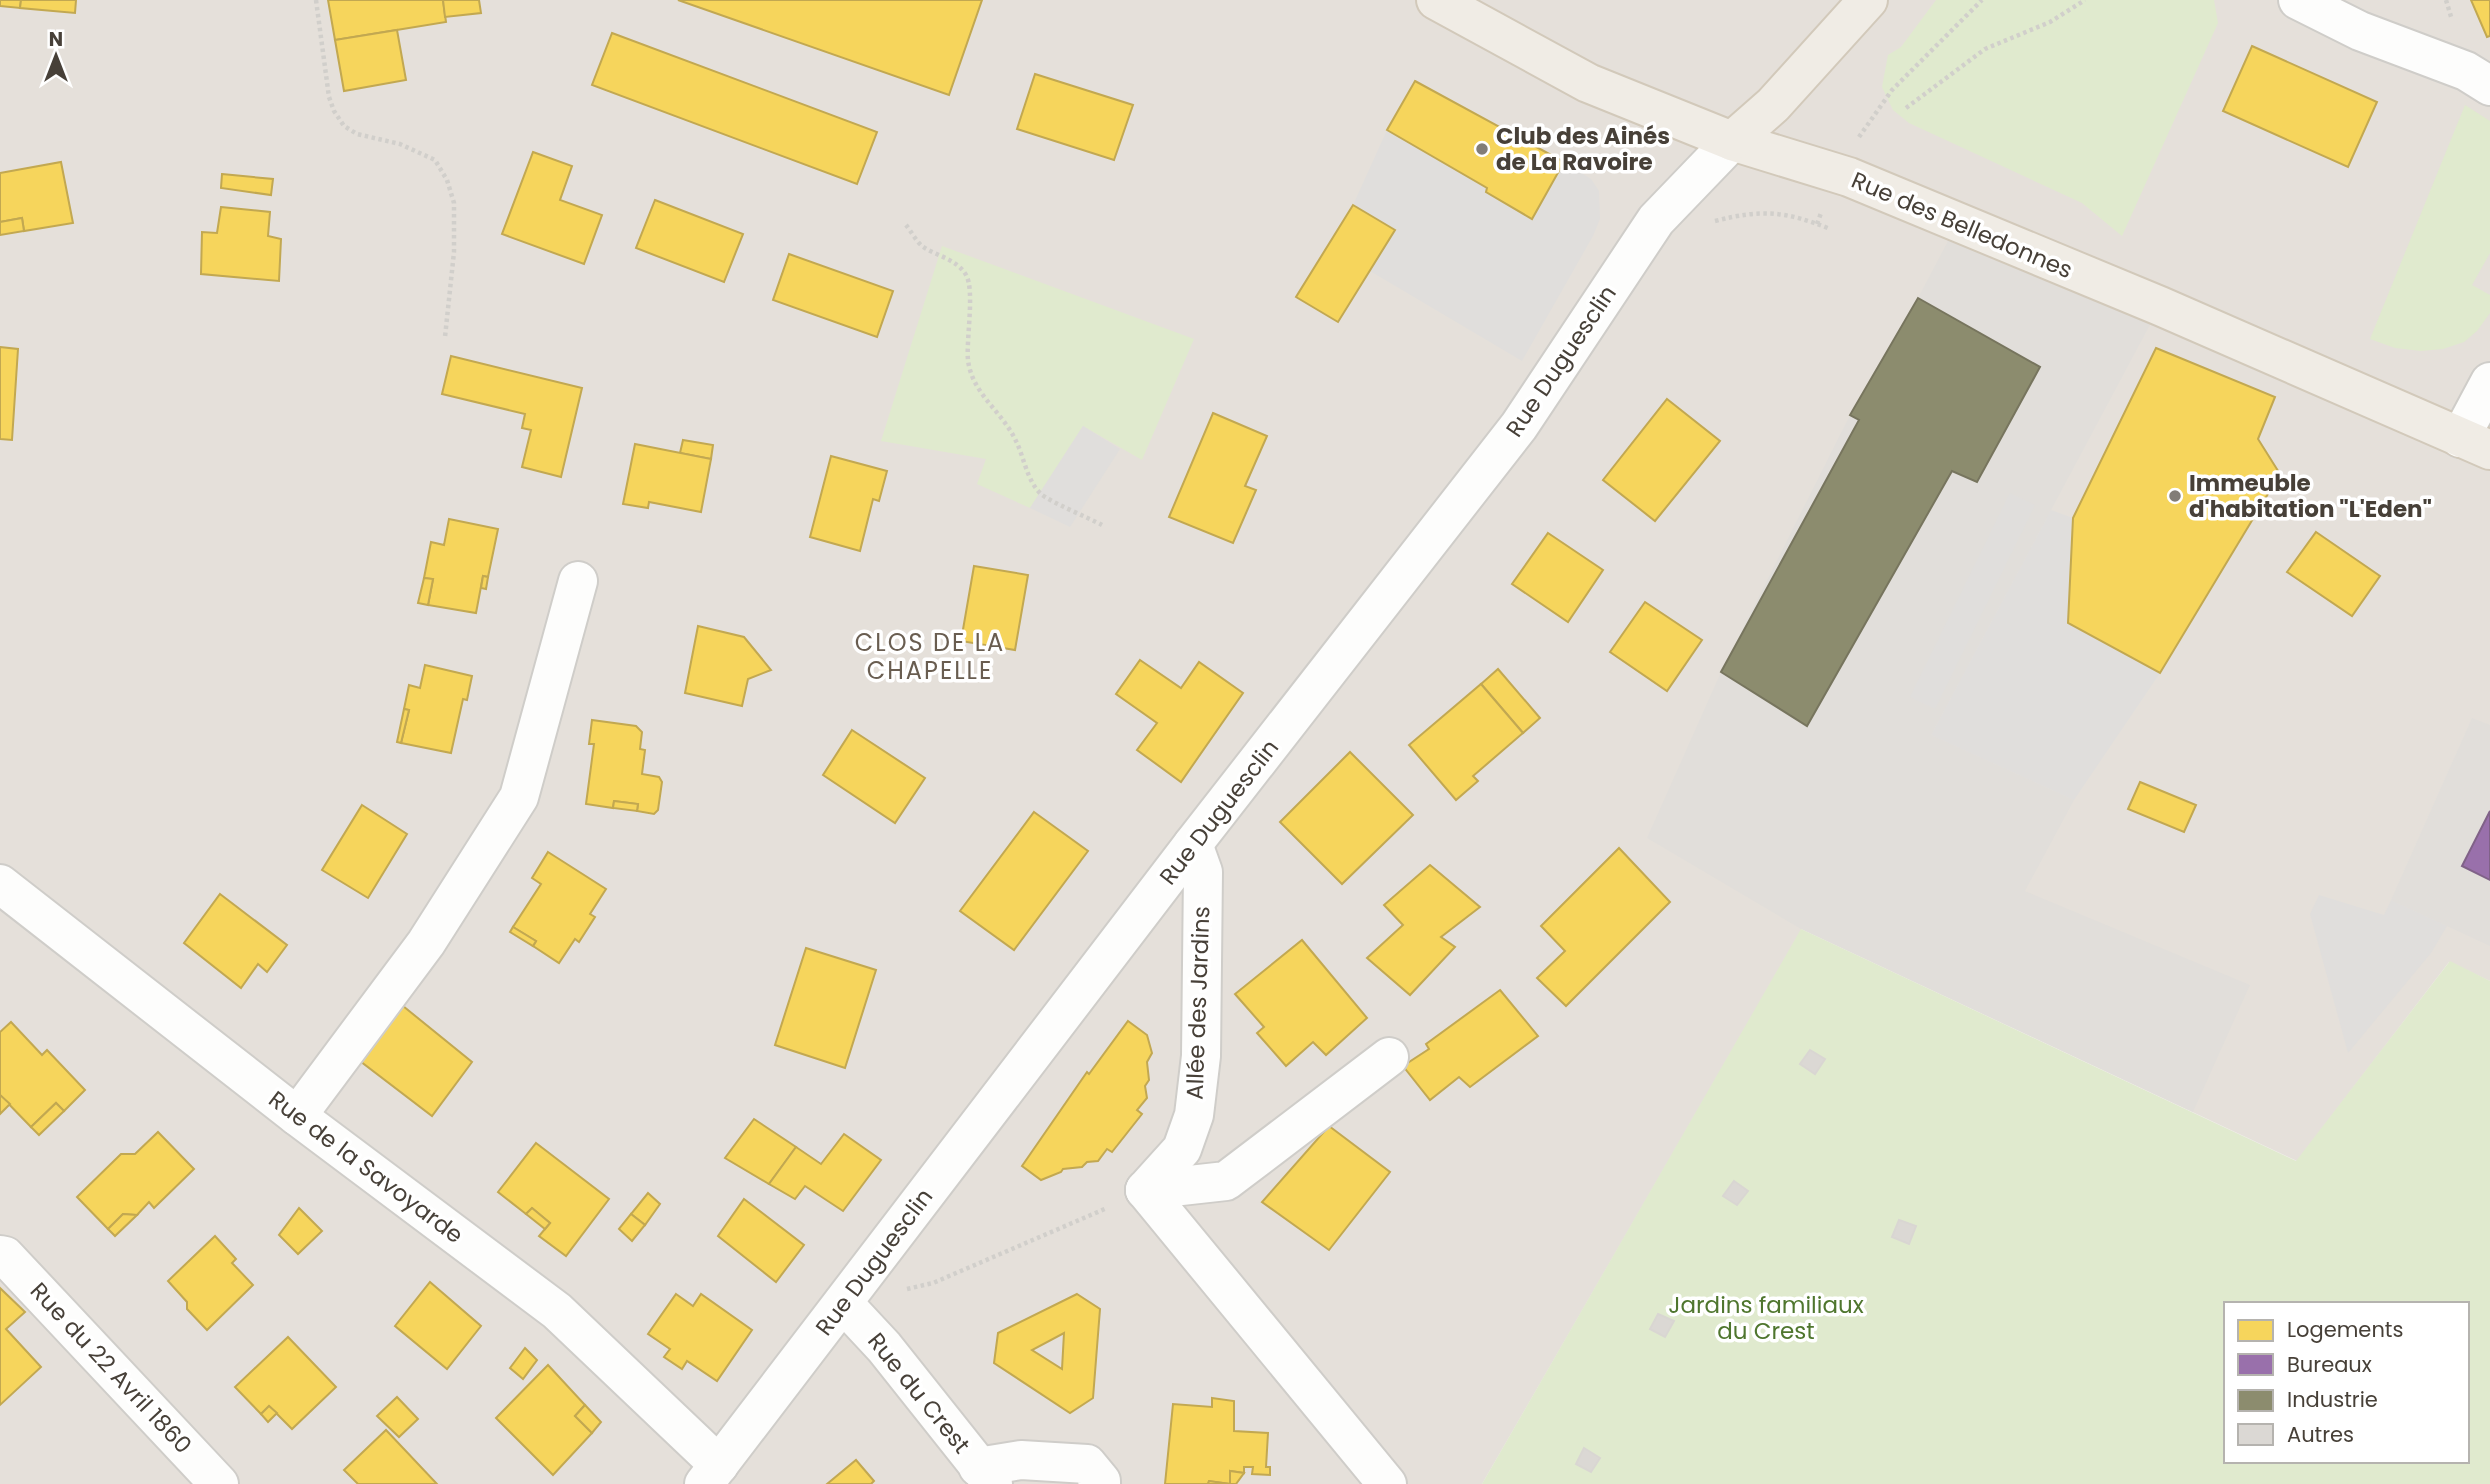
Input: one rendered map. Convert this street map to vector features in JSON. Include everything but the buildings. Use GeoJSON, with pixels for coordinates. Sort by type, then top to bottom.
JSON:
{"type":"FeatureCollection","features":[{"type":"Feature","properties":{"kind":"main road","name":"Rue des Belledonnes"},"geometry":{"type":"LineString","coordinates":[[1436,0],[1588,83],[1732,141],[1835,173],[2160,306],[2475,444]]}},
{"type":"Feature","properties":{"kind":"main road"},"geometry":{"type":"LineString","coordinates":[[1732,141],[1773,105],[1868,0]]}},
{"type":"Feature","properties":{"kind":"street"},"geometry":{"type":"LineString","coordinates":[[2298,0],[2360,31],[2466,71],[2490,86]]}},
{"type":"Feature","properties":{"kind":"street","name":"Rue Duguesclin"},"geometry":{"type":"LineString","coordinates":[[712,1474],[1193,844],[1519,426],[1656,220],[1732,141]]}},
{"type":"Feature","properties":{"kind":"street"},"geometry":{"type":"LineString","coordinates":[[2475,444],[2490,382]]}},
{"type":"Feature","properties":{"kind":"street"},"geometry":{"type":"LineString","coordinates":[[297,1116],[426,943],[519,797],[578,581]]}},
{"type":"Feature","properties":{"kind":"street","name":"Allée des Jardins"},"geometry":{"type":"LineString","coordinates":[[1146,1190],[1182,1149],[1194,1115],[1201,1056],[1203,872],[1193,844]]}},
{"type":"Feature","properties":{"kind":"street","name":"Rue de la Savoyarde"},"geometry":{"type":"LineString","coordinates":[[0,884],[297,1116],[557,1311],[712,1474]]}},
{"type":"Feature","properties":{"kind":"street"},"geometry":{"type":"LineString","coordinates":[[1146,1190],[1226,1181],[1389,1057]]}},
{"type":"Feature","properties":{"kind":"street"},"geometry":{"type":"LineString","coordinates":[[1146,1190],[1387,1484]]}},
{"type":"Feature","properties":{"kind":"street","name":"Rue du 22 Avril 1860"},"geometry":{"type":"LineString","coordinates":[[0,1255],[5,1256],[15,1266],[219,1484]]}},
{"type":"Feature","properties":{"kind":"street","name":"Rue du Crest"},"geometry":{"type":"LineString","coordinates":[[843,1303],[884,1347],[986,1475]]}},
{"type":"Feature","properties":{"kind":"street"},"geometry":{"type":"LineString","coordinates":[[986,1475],[1021,1460],[1087,1464],[1101,1484]]}},
{"type":"Feature","properties":{"kind":"path"},"geometry":{"type":"LineString","coordinates":[[316,0],[329,97],[344,126],[357,134],[400,144],[428,156],[435,160],[447,180],[454,203],[454,252],[445,337]]}},
{"type":"Feature","properties":{"kind":"path"},"geometry":{"type":"LineString","coordinates":[[1817,224],[1835,173],[1892,90],[1982,0]]}},
{"type":"Feature","properties":{"kind":"path"},"geometry":{"type":"LineString","coordinates":[[1906,108],[1986,49],[2050,22],[2085,0]]}},
{"type":"Feature","properties":{"kind":"path"},"geometry":{"type":"LineString","coordinates":[[1656,220],[1692,239],[1713,221],[1770,212],[1830,229]]}},
{"type":"Feature","properties":{"kind":"path"},"geometry":{"type":"LineString","coordinates":[[906,225],[923,246],[954,262],[967,275],[968,358],[971,378],[1009,427],[1024,464],[1040,493],[1102,525]]}},
{"type":"Feature","properties":{"kind":"path"},"geometry":{"type":"LineString","coordinates":[[843,1303],[933,1283],[1146,1190]]}},
{"type":"Feature","properties":{"kind":"shaded area"},"geometry":{"type":"Polygon","coordinates":[[[0,0],[2490,0],[2490,981],[2449,962],[2297,1161],[1802,929],[1482,1484],[0,1484],[0,0]]]}},
{"type":"Feature","properties":{"kind":"shaded area"},"geometry":{"type":"Polygon","coordinates":[[[1387,130],[1487,188],[1486,192],[1532,219],[1564,162],[1591,179],[1599,191],[1600,219],[1593,236],[1522,361],[1370,271],[1394,230],[1353,205],[1387,130]]]}},
{"type":"Feature","properties":{"kind":"shaded area"},"geometry":{"type":"Polygon","coordinates":[[[1957,224],[2160,306],[1931,735],[2074,800],[2025,891],[2250,985],[2193,1112],[1801,929],[1647,838],[1721,672],[1850,415],[1918,298],[1957,224]]]}},
{"type":"Feature","properties":{"kind":"shaded area"},"geometry":{"type":"Polygon","coordinates":[[[1083,426],[1120,449],[1070,527],[1030,508],[1083,426]]]}},
{"type":"Feature","properties":{"kind":"shaded area"},"geometry":{"type":"Polygon","coordinates":[[[2010,493],[2035,505],[1935,709],[1910,697],[2010,493]]]}},
{"type":"Feature","properties":{"kind":"shaded area"},"geometry":{"type":"Polygon","coordinates":[[[2051,510],[2073,518],[2068,623],[2160,673],[2074,800],[1931,735],[2051,510]]]}},
{"type":"Feature","properties":{"kind":"shaded area"},"geometry":{"type":"Polygon","coordinates":[[[2472,718],[2490,725],[2490,946],[2391,900],[2472,718]]]}},
{"type":"Feature","properties":{"kind":"shaded area"},"geometry":{"type":"Polygon","coordinates":[[[2319,895],[2384,915],[2391,900],[2447,926],[2431,953],[2348,1053],[2310,914],[2319,895]]]}},
{"type":"Feature","properties":{"kind":"green space"},"geometry":{"type":"Polygon","coordinates":[[[1936,0],[2214,0],[2218,23],[2122,236],[2082,203],[1909,123],[1893,110],[1882,87],[1888,55],[1901,47],[1936,0]]]}},
{"type":"Feature","properties":{"kind":"green space"},"geometry":{"type":"Polygon","coordinates":[[[2465,105],[2490,121],[2490,253],[2472,285],[2490,295],[2490,313],[2477,331],[2464,342],[2443,349],[2421,351],[2395,348],[2370,339],[2465,105]]]}},
{"type":"Feature","properties":{"kind":"green space"},"geometry":{"type":"Polygon","coordinates":[[[942,246],[1194,339],[1142,460],[1083,426],[1030,508],[977,484],[986,459],[881,441],[942,246]]]}},
{"type":"Feature","properties":{"kind":"green space","name":"Jardins familiaux du Crest"},"geometry":{"type":"Polygon","coordinates":[[[1801,929],[2296,1161],[2450,961],[2490,981],[2490,1484],[1482,1484],[1801,929]]]}},
{"type":"Feature","properties":{"kind":"place","name":"Club des Ainés de La Ravoire"},"geometry":{"type":"Point","coordinates":[1482,149]}},
{"type":"Feature","properties":{"kind":"place","name":"Immeuble d'habitation \"L'Eden\""},"geometry":{"type":"Point","coordinates":[2175,496]}},
{"type":"Feature","properties":{"kind":"district","name":"CLOS DE LA CHAPELLE"},"geometry":{"type":"Point","coordinates":[930,656]}}]}
